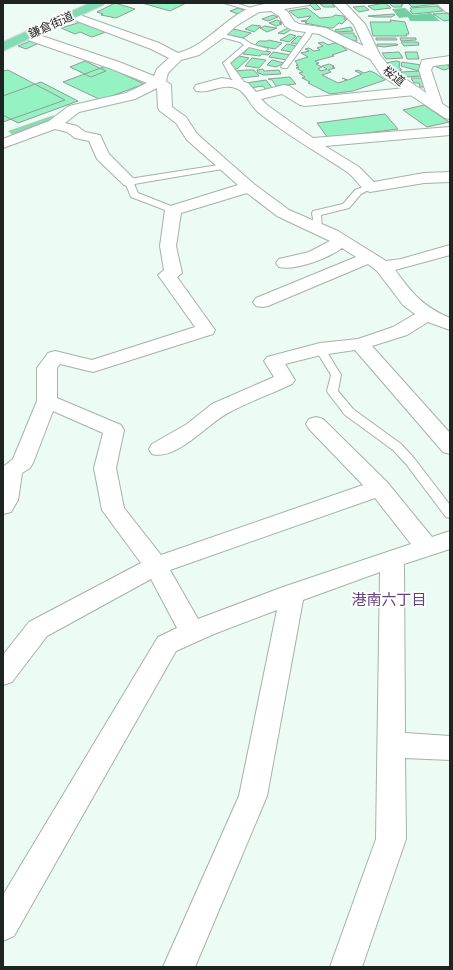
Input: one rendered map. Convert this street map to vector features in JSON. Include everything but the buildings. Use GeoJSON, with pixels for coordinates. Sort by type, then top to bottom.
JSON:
{"type":"FeatureCollection","features":[{"type":"Feature","properties":{"kind":"main road","name":"鎌倉街道"},"geometry":{"type":"LineString","coordinates":[[3,40],[84,3]]}},
{"type":"Feature","properties":{"kind":"main road","name":"鎌倉街道"},"geometry":{"type":"LineString","coordinates":[[3,47],[99,3]]}},
{"type":"Feature","properties":{"kind":"street"},"geometry":{"type":"LineString","coordinates":[[5,141],[54,124],[74,109],[130,96],[159,82],[162,72],[177,57],[195,52],[239,19],[254,16],[274,7],[305,3]]}},
{"type":"Feature","properties":{"kind":"street","name":"桜道"},"geometry":{"type":"LineString","coordinates":[[339,3],[359,24],[374,56],[387,73],[450,115]]}},
{"type":"Feature","properties":{"kind":"street"},"geometry":{"type":"LineString","coordinates":[[442,3],[450,10]]}},
{"type":"Feature","properties":{"kind":"street"},"geometry":{"type":"LineString","coordinates":[[274,7],[284,14],[289,23],[296,27],[322,31],[374,56]]}},
{"type":"Feature","properties":{"kind":"street"},"geometry":{"type":"LineString","coordinates":[[73,16],[177,57]]}},
{"type":"Feature","properties":{"kind":"street"},"geometry":{"type":"LineString","coordinates":[[29,36],[164,85],[165,108],[181,120],[192,137],[249,187],[282,213],[341,241],[376,263],[409,301],[427,315],[450,324]]}},
{"type":"Feature","properties":{"kind":"street"},"geometry":{"type":"LineString","coordinates":[[436,106],[425,70],[427,63],[450,60]]}},
{"type":"Feature","properties":{"kind":"street"},"geometry":{"type":"LineString","coordinates":[[425,70],[450,72]]}},
{"type":"Feature","properties":{"kind":"street"},"geometry":{"type":"LineString","coordinates":[[201,88],[222,82],[243,86],[262,108],[310,143],[354,170],[370,187],[424,178],[450,177]]}},
{"type":"Feature","properties":{"kind":"street"},"geometry":{"type":"LineString","coordinates":[[253,97],[284,89],[305,102],[415,91]]}},
{"type":"Feature","properties":{"kind":"street"},"geometry":{"type":"LineString","coordinates":[[54,124],[72,129],[80,135],[95,138],[102,156],[129,182]]}},
{"type":"Feature","properties":{"kind":"street"},"geometry":{"type":"LineString","coordinates":[[310,143],[450,131]]}},
{"type":"Feature","properties":{"kind":"street"},"geometry":{"type":"LineString","coordinates":[[3,506],[7,500],[12,470],[22,463],[47,401],[48,368],[55,356],[93,366],[206,330],[167,275],[173,273],[168,246],[173,210],[249,187]]}},
{"type":"Feature","properties":{"kind":"street"},"geometry":{"type":"LineString","coordinates":[[285,263],[323,254],[341,241]]}},
{"type":"Feature","properties":{"kind":"street"},"geometry":{"type":"LineString","coordinates":[[262,302],[376,263],[403,264],[450,250]]}},
{"type":"Feature","properties":{"kind":"street"},"geometry":{"type":"LineString","coordinates":[[160,449],[194,429],[219,409],[286,380],[274,361],[320,349],[360,344],[400,331],[427,315]]}},
{"type":"Feature","properties":{"kind":"street"},"geometry":{"type":"LineString","coordinates":[[360,344],[449,446]]}},
{"type":"Feature","properties":{"kind":"street"},"geometry":{"type":"LineString","coordinates":[[47,401],[114,430],[105,468],[113,510],[156,566],[192,631]]}},
{"type":"Feature","properties":{"kind":"street"},"geometry":{"type":"LineString","coordinates":[[3,925],[167,644],[192,631],[292,594],[438,544],[379,488],[316,424]]}},
{"type":"Feature","properties":{"kind":"street"},"geometry":{"type":"LineString","coordinates":[[3,674],[38,629],[156,566],[379,488]]}},
{"type":"Feature","properties":{"kind":"street"},"geometry":{"type":"LineString","coordinates":[[346,967],[391,840],[392,559]]}},
{"type":"Feature","properties":{"kind":"street"},"geometry":{"type":"LineString","coordinates":[[179,967],[253,796],[292,594]]}},
{"type":"Feature","properties":{"kind":"street"},"geometry":{"type":"LineString","coordinates":[[391,745],[450,748]]}},
{"type":"Feature","properties":{"kind":"lane"},"geometry":{"type":"LineString","coordinates":[[226,3],[254,16]]}},
{"type":"Feature","properties":{"kind":"lane"},"geometry":{"type":"LineString","coordinates":[[285,67],[307,37],[311,29]]}},
{"type":"Feature","properties":{"kind":"lane"},"geometry":{"type":"LineString","coordinates":[[219,35],[242,40],[247,45],[264,49]]}},
{"type":"Feature","properties":{"kind":"lane"},"geometry":{"type":"LineString","coordinates":[[243,86],[234,76],[226,63],[247,45]]}},
{"type":"Feature","properties":{"kind":"lane"},"geometry":{"type":"LineString","coordinates":[[173,210],[134,195],[129,182],[224,166]]}},
{"type":"Feature","properties":{"kind":"lane"},"geometry":{"type":"LineString","coordinates":[[318,229],[316,213],[346,206],[358,192],[370,187]]}},
{"type":"Feature","properties":{"kind":"lane"},"geometry":{"type":"LineString","coordinates":[[320,349],[336,375],[332,391],[349,412],[401,452],[410,461],[450,514]]}},
{"type":"Feature","properties":{"kind":"green space"},"geometry":{"type":"Polygon","coordinates":[[[405,8],[413,15],[431,13],[440,21],[410,21],[408,17],[399,18],[392,9],[405,8]]]}},
{"type":"Feature","properties":{"kind":"green space"},"geometry":{"type":"Polygon","coordinates":[[[54,115],[49,122],[15,137],[8,131],[54,115]]]}},
{"type":"Feature","properties":{"kind":"district","name":"港南六丁目"},"geometry":{"type":"Point","coordinates":[389,600]}}]}
